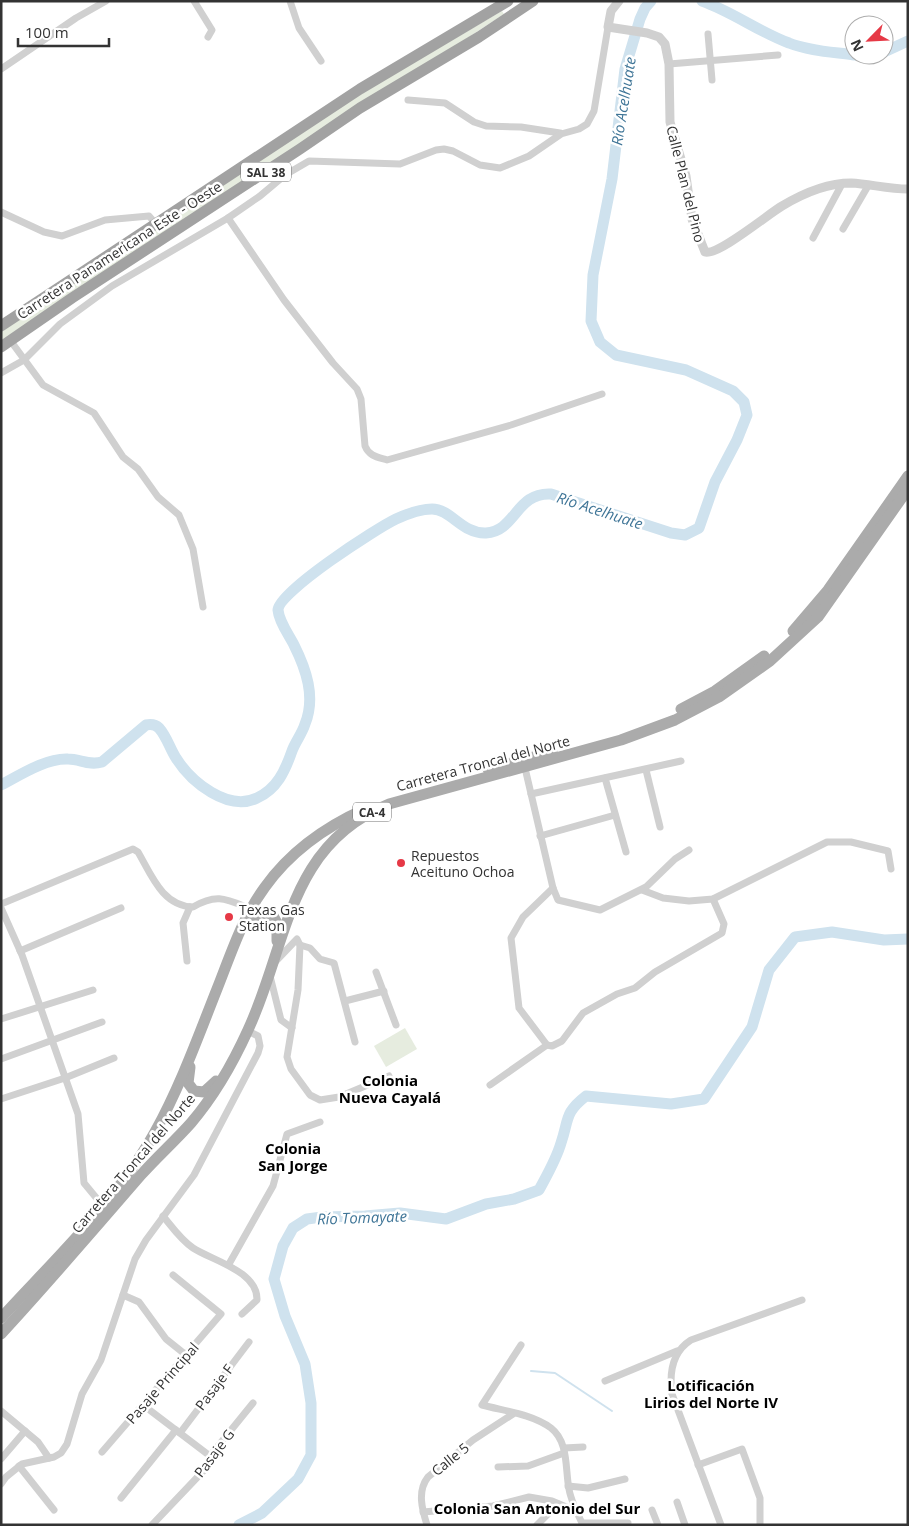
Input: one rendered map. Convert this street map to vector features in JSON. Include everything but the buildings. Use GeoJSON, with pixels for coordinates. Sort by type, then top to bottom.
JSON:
{"type":"FeatureCollection","features":[{"type":"Feature","properties":{"kind":"highway","name":"Carretera Panamericana Este - Oeste"},"geometry":{"type":"LineString","coordinates":[[1,326],[360,88],[508,1]]}},
{"type":"Feature","properties":{"kind":"highway"},"geometry":{"type":"LineString","coordinates":[[514,1],[519,8],[529,4]]}},
{"type":"Feature","properties":{"kind":"highway","name":"Carretera Panamericana Este - Oeste"},"geometry":{"type":"LineString","coordinates":[[6,344],[360,108],[529,4]]}},
{"type":"Feature","properties":{"kind":"highway"},"geometry":{"type":"LineString","coordinates":[[496,9],[504,10],[506,14],[504,21]]}},
{"type":"Feature","properties":{"kind":"main road","name":"Carretera Troncal del Norte"},"geometry":{"type":"LineString","coordinates":[[1,1318],[103,1206],[122,1183],[156,1131],[196,1040],[236,940],[251,909],[265,886],[302,848],[334,825],[362,810],[395,797],[640,726],[715,691],[767,654],[802,623],[828,590],[908,476]]}},
{"type":"Feature","properties":{"kind":"main road","name":"Carretera Troncal del Norte"},"geometry":{"type":"LineString","coordinates":[[1,1334],[143,1173],[192,1122],[228,1070],[259,1006],[296,897],[306,876],[327,848],[359,820],[389,804],[525,768],[651,730],[700,708],[745,680],[778,655],[818,617],[908,489]]}},
{"type":"Feature","properties":{"kind":"main road"},"geometry":{"type":"LineString","coordinates":[[236,940],[256,915],[268,912],[275,918],[277,924],[275,959]]}},
{"type":"Feature","properties":{"kind":"main road"},"geometry":{"type":"LineString","coordinates":[[196,1040],[188,1079],[191,1090],[197,1093],[206,1090],[228,1070]]}},
{"type":"Feature","properties":{"kind":"street"},"geometry":{"type":"LineString","coordinates":[[1,69],[76,18],[106,1]]}},
{"type":"Feature","properties":{"kind":"street"},"geometry":{"type":"LineString","coordinates":[[194,1],[212,30],[208,37]]}},
{"type":"Feature","properties":{"kind":"street"},"geometry":{"type":"LineString","coordinates":[[290,1],[299,28],[321,61]]}},
{"type":"Feature","properties":{"kind":"street"},"geometry":{"type":"LineString","coordinates":[[1,373],[24,360],[60,324],[112,286],[228,218],[260,196],[284,175],[309,161],[400,164],[436,150],[444,149],[453,151],[480,165],[500,168],[529,156],[561,134],[587,124],[592,118],[611,11],[620,1]]}},
{"type":"Feature","properties":{"kind":"street","name":"Calle Plan del Pino"},"geometry":{"type":"LineString","coordinates":[[608,27],[647,33],[663,41],[669,64],[670,122],[686,176],[690,212],[705,252],[715,251],[788,203],[812,191],[842,184],[908,189]]}},
{"type":"Feature","properties":{"kind":"street"},"geometry":{"type":"LineString","coordinates":[[708,34],[712,80]]}},
{"type":"Feature","properties":{"kind":"street"},"geometry":{"type":"LineString","coordinates":[[669,64],[778,55]]}},
{"type":"Feature","properties":{"kind":"street"},"geometry":{"type":"LineString","coordinates":[[408,100],[445,103],[474,122],[486,126],[521,127],[561,134]]}},
{"type":"Feature","properties":{"kind":"street"},"geometry":{"type":"LineString","coordinates":[[813,238],[842,184]]}},
{"type":"Feature","properties":{"kind":"street"},"geometry":{"type":"LineString","coordinates":[[843,229],[868,186]]}},
{"type":"Feature","properties":{"kind":"street"},"geometry":{"type":"LineString","coordinates":[[1,212],[44,232],[62,236],[104,220],[149,216],[156,224]]}},
{"type":"Feature","properties":{"kind":"street"},"geometry":{"type":"LineString","coordinates":[[228,218],[284,300],[333,363],[357,389],[361,399],[365,446],[368,452],[375,457],[387,460],[511,425],[602,394]]}},
{"type":"Feature","properties":{"kind":"street"},"geometry":{"type":"LineString","coordinates":[[6,344],[24,360],[43,385],[94,413],[123,457],[138,469],[154,494],[179,515],[193,549],[203,607]]}},
{"type":"Feature","properties":{"kind":"street"},"geometry":{"type":"LineString","coordinates":[[530,794],[681,761]]}},
{"type":"Feature","properties":{"kind":"street"},"geometry":{"type":"LineString","coordinates":[[525,768],[540,836],[553,888],[558,900],[600,910],[642,890],[675,859],[689,850]]}},
{"type":"Feature","properties":{"kind":"street"},"geometry":{"type":"LineString","coordinates":[[646,770],[660,827]]}},
{"type":"Feature","properties":{"kind":"street"},"geometry":{"type":"LineString","coordinates":[[605,778],[626,852]]}},
{"type":"Feature","properties":{"kind":"street"},"geometry":{"type":"LineString","coordinates":[[540,836],[615,815]]}},
{"type":"Feature","properties":{"kind":"street"},"geometry":{"type":"LineString","coordinates":[[642,890],[663,898],[688,901],[713,898],[827,842],[851,842],[888,851],[891,869]]}},
{"type":"Feature","properties":{"kind":"street"},"geometry":{"type":"LineString","coordinates":[[1,904],[133,849],[138,852],[158,888],[182,904],[190,907]]}},
{"type":"Feature","properties":{"kind":"street"},"geometry":{"type":"LineString","coordinates":[[547,1045],[520,1008],[511,938],[523,917],[553,888]]}},
{"type":"Feature","properties":{"kind":"street"},"geometry":{"type":"LineString","coordinates":[[187,961],[182,923],[190,907],[212,898],[222,898],[251,909]]}},
{"type":"Feature","properties":{"kind":"street"},"geometry":{"type":"LineString","coordinates":[[490,1085],[547,1045],[552,1046],[562,1041],[583,1013],[617,994],[635,988],[655,972],[722,933],[724,924],[713,898]]}},
{"type":"Feature","properties":{"kind":"street"},"geometry":{"type":"LineString","coordinates":[[1,908],[20,951],[78,1114],[84,1183],[103,1206]]}},
{"type":"Feature","properties":{"kind":"street"},"geometry":{"type":"LineString","coordinates":[[20,951],[121,908]]}},
{"type":"Feature","properties":{"kind":"street"},"geometry":{"type":"LineString","coordinates":[[1,932],[10,929]]}},
{"type":"Feature","properties":{"kind":"street"},"geometry":{"type":"LineString","coordinates":[[275,959],[297,939],[300,945],[298,990],[288,1063],[315,1098],[328,1100],[339,1098],[388,1076]]}},
{"type":"Feature","properties":{"kind":"street"},"geometry":{"type":"LineString","coordinates":[[300,945],[310,948],[320,959],[334,963],[346,1001],[355,1042]]}},
{"type":"Feature","properties":{"kind":"street"},"geometry":{"type":"LineString","coordinates":[[376,972],[396,1025]]}},
{"type":"Feature","properties":{"kind":"street"},"geometry":{"type":"LineString","coordinates":[[270,975],[276,1004],[282,1020],[292,1028]]}},
{"type":"Feature","properties":{"kind":"street"},"geometry":{"type":"LineString","coordinates":[[1,1019],[93,990]]}},
{"type":"Feature","properties":{"kind":"street"},"geometry":{"type":"LineString","coordinates":[[346,1001],[384,991]]}},
{"type":"Feature","properties":{"kind":"street"},"geometry":{"type":"LineString","coordinates":[[259,1006],[269,1000],[276,1004]]}},
{"type":"Feature","properties":{"kind":"street"},"geometry":{"type":"LineString","coordinates":[[1,1059],[102,1022]]}},
{"type":"Feature","properties":{"kind":"street"},"geometry":{"type":"LineString","coordinates":[[1,1484],[19,1466],[50,1458],[61,1453],[68,1444],[82,1394],[101,1360],[135,1259],[163,1216],[194,1176],[258,1053],[260,1046],[258,1036],[248,1031]]}},
{"type":"Feature","properties":{"kind":"street"},"geometry":{"type":"LineString","coordinates":[[1,1099],[65,1078],[114,1058]]}},
{"type":"Feature","properties":{"kind":"street"},"geometry":{"type":"LineString","coordinates":[[229,1264],[273,1186],[287,1134],[320,1122]]}},
{"type":"Feature","properties":{"kind":"street"},"geometry":{"type":"LineString","coordinates":[[163,1216],[193,1248],[229,1264],[250,1282],[257,1293],[253,1305],[242,1314]]}},
{"type":"Feature","properties":{"kind":"street","name":"Pasaje Principal"},"geometry":{"type":"LineString","coordinates":[[102,1452],[221,1314],[173,1275]]}},
{"type":"Feature","properties":{"kind":"street"},"geometry":{"type":"LineString","coordinates":[[123,1295],[139,1302],[166,1339],[186,1355]]}},
{"type":"Feature","properties":{"kind":"street"},"geometry":{"type":"LineString","coordinates":[[605,1382],[677,1351],[692,1340],[802,1300]]}},
{"type":"Feature","properties":{"kind":"street","name":"Pasaje F"},"geometry":{"type":"LineString","coordinates":[[121,1498],[178,1431],[249,1342]]}},
{"type":"Feature","properties":{"kind":"street"},"geometry":{"type":"LineString","coordinates":[[521,1345],[482,1405],[531,1418],[551,1428],[564,1450],[568,1486],[582,1524],[628,1523]]}},
{"type":"Feature","properties":{"kind":"street"},"geometry":{"type":"LineString","coordinates":[[677,1351],[670,1374],[672,1394],[721,1525]]}},
{"type":"Feature","properties":{"kind":"street","name":"Pasaje G"},"geometry":{"type":"LineString","coordinates":[[152,1525],[208,1465],[210,1456],[253,1402]]}},
{"type":"Feature","properties":{"kind":"street"},"geometry":{"type":"LineString","coordinates":[[143,1404],[210,1456]]}},
{"type":"Feature","properties":{"kind":"street"},"geometry":{"type":"LineString","coordinates":[[1,1411],[42,1447],[50,1458]]}},
{"type":"Feature","properties":{"kind":"street","name":"Calle 5"},"geometry":{"type":"LineString","coordinates":[[427,1525],[423,1512],[422,1491],[428,1477],[474,1440],[513,1414]]}},
{"type":"Feature","properties":{"kind":"street"},"geometry":{"type":"LineString","coordinates":[[1,1460],[25,1431]]}},
{"type":"Feature","properties":{"kind":"street"},"geometry":{"type":"LineString","coordinates":[[498,1467],[528,1466],[564,1450],[583,1447]]}},
{"type":"Feature","properties":{"kind":"street"},"geometry":{"type":"LineString","coordinates":[[698,1465],[742,1449],[760,1498],[760,1525]]}},
{"type":"Feature","properties":{"kind":"street"},"geometry":{"type":"LineString","coordinates":[[19,1466],[54,1510]]}},
{"type":"Feature","properties":{"kind":"street"},"geometry":{"type":"LineString","coordinates":[[568,1486],[588,1488],[625,1479]]}},
{"type":"Feature","properties":{"kind":"street"},"geometry":{"type":"LineString","coordinates":[[423,1512],[493,1506],[529,1497],[558,1504],[576,1511]]}},
{"type":"Feature","properties":{"kind":"street"},"geometry":{"type":"LineString","coordinates":[[677,1502],[685,1525]]}},
{"type":"Feature","properties":{"kind":"street"},"geometry":{"type":"LineString","coordinates":[[536,1525],[558,1504]]}},
{"type":"Feature","properties":{"kind":"street"},"geometry":{"type":"LineString","coordinates":[[652,1510],[658,1525]]}},
{"type":"Feature","properties":{"kind":"shaded area"},"geometry":{"type":"Polygon","coordinates":[[[502,11],[504,14],[1,343],[1,332],[32,309],[344,103],[502,11]]]}},
{"type":"Feature","properties":{"kind":"shaded area"},"geometry":{"type":"Polygon","coordinates":[[[405,1028],[417,1049],[386,1067],[374,1046],[405,1028]]]}},
{"type":"Feature","properties":{"kind":"waterway","name":"Río Acelhuate"},"geometry":{"type":"LineString","coordinates":[[1,785],[51,761],[72,759],[89,763],[102,762],[146,725],[151,724],[162,732],[183,767],[211,792],[234,801],[246,801],[264,794],[270,790],[283,772],[304,728],[310,704],[306,673],[279,615],[278,610],[282,601],[310,576],[350,547],[385,525],[409,514],[427,509],[439,510],[470,530],[486,533],[496,531],[504,526],[530,499],[539,495],[551,494],[671,533],[685,535],[699,528],[715,482],[737,440],[747,415],[744,402],[733,391],[686,370],[616,355],[600,342],[591,321],[593,275],[612,179],[625,69],[640,19],[651,1]]}},
{"type":"Feature","properties":{"kind":"waterway","name":"Río Acelhuate"},"geometry":{"type":"LineString","coordinates":[[702,1],[797,46],[844,54]]}},
{"type":"Feature","properties":{"kind":"waterway","name":"Río Acelhuate"},"geometry":{"type":"LineString","coordinates":[[894,47],[908,41]]}},
{"type":"Feature","properties":{"kind":"waterway","name":"Río Tomayate"},"geometry":{"type":"LineString","coordinates":[[239,1525],[262,1513],[298,1479],[311,1455],[311,1403],[305,1364],[285,1316],[274,1279],[283,1246],[293,1228],[307,1219],[322,1217],[400,1213],[446,1219],[486,1204],[514,1199],[539,1190],[557,1155],[568,1117],[574,1107],[586,1096],[671,1104],[704,1099],[752,1027],[769,970],[795,937],[832,932],[884,940],[908,939]]}},
{"type":"Feature","properties":{"kind":"waterway"},"geometry":{"type":"LineString","coordinates":[[531,1371],[555,1373],[612,1411]]}},
{"type":"Feature","properties":{"kind":"place","name":"Repuestos Aceituno Ochoa"},"geometry":{"type":"Point","coordinates":[401,863]}},
{"type":"Feature","properties":{"kind":"place","name":"Texas Gas Station"},"geometry":{"type":"Point","coordinates":[229,917]}},
{"type":"Feature","properties":{"kind":"district","name":"Colonia Nueva Cayalá"},"geometry":{"type":"Point","coordinates":[390,1088]}},
{"type":"Feature","properties":{"kind":"district","name":"Colonia San Jorge"},"geometry":{"type":"Point","coordinates":[293,1156]}},
{"type":"Feature","properties":{"kind":"district","name":"Lotificación Lirios del Norte IV"},"geometry":{"type":"Point","coordinates":[711,1394]}},
{"type":"Feature","properties":{"kind":"district","name":"Colonia San Antonio del Sur"},"geometry":{"type":"Point","coordinates":[537,1508]}}]}
